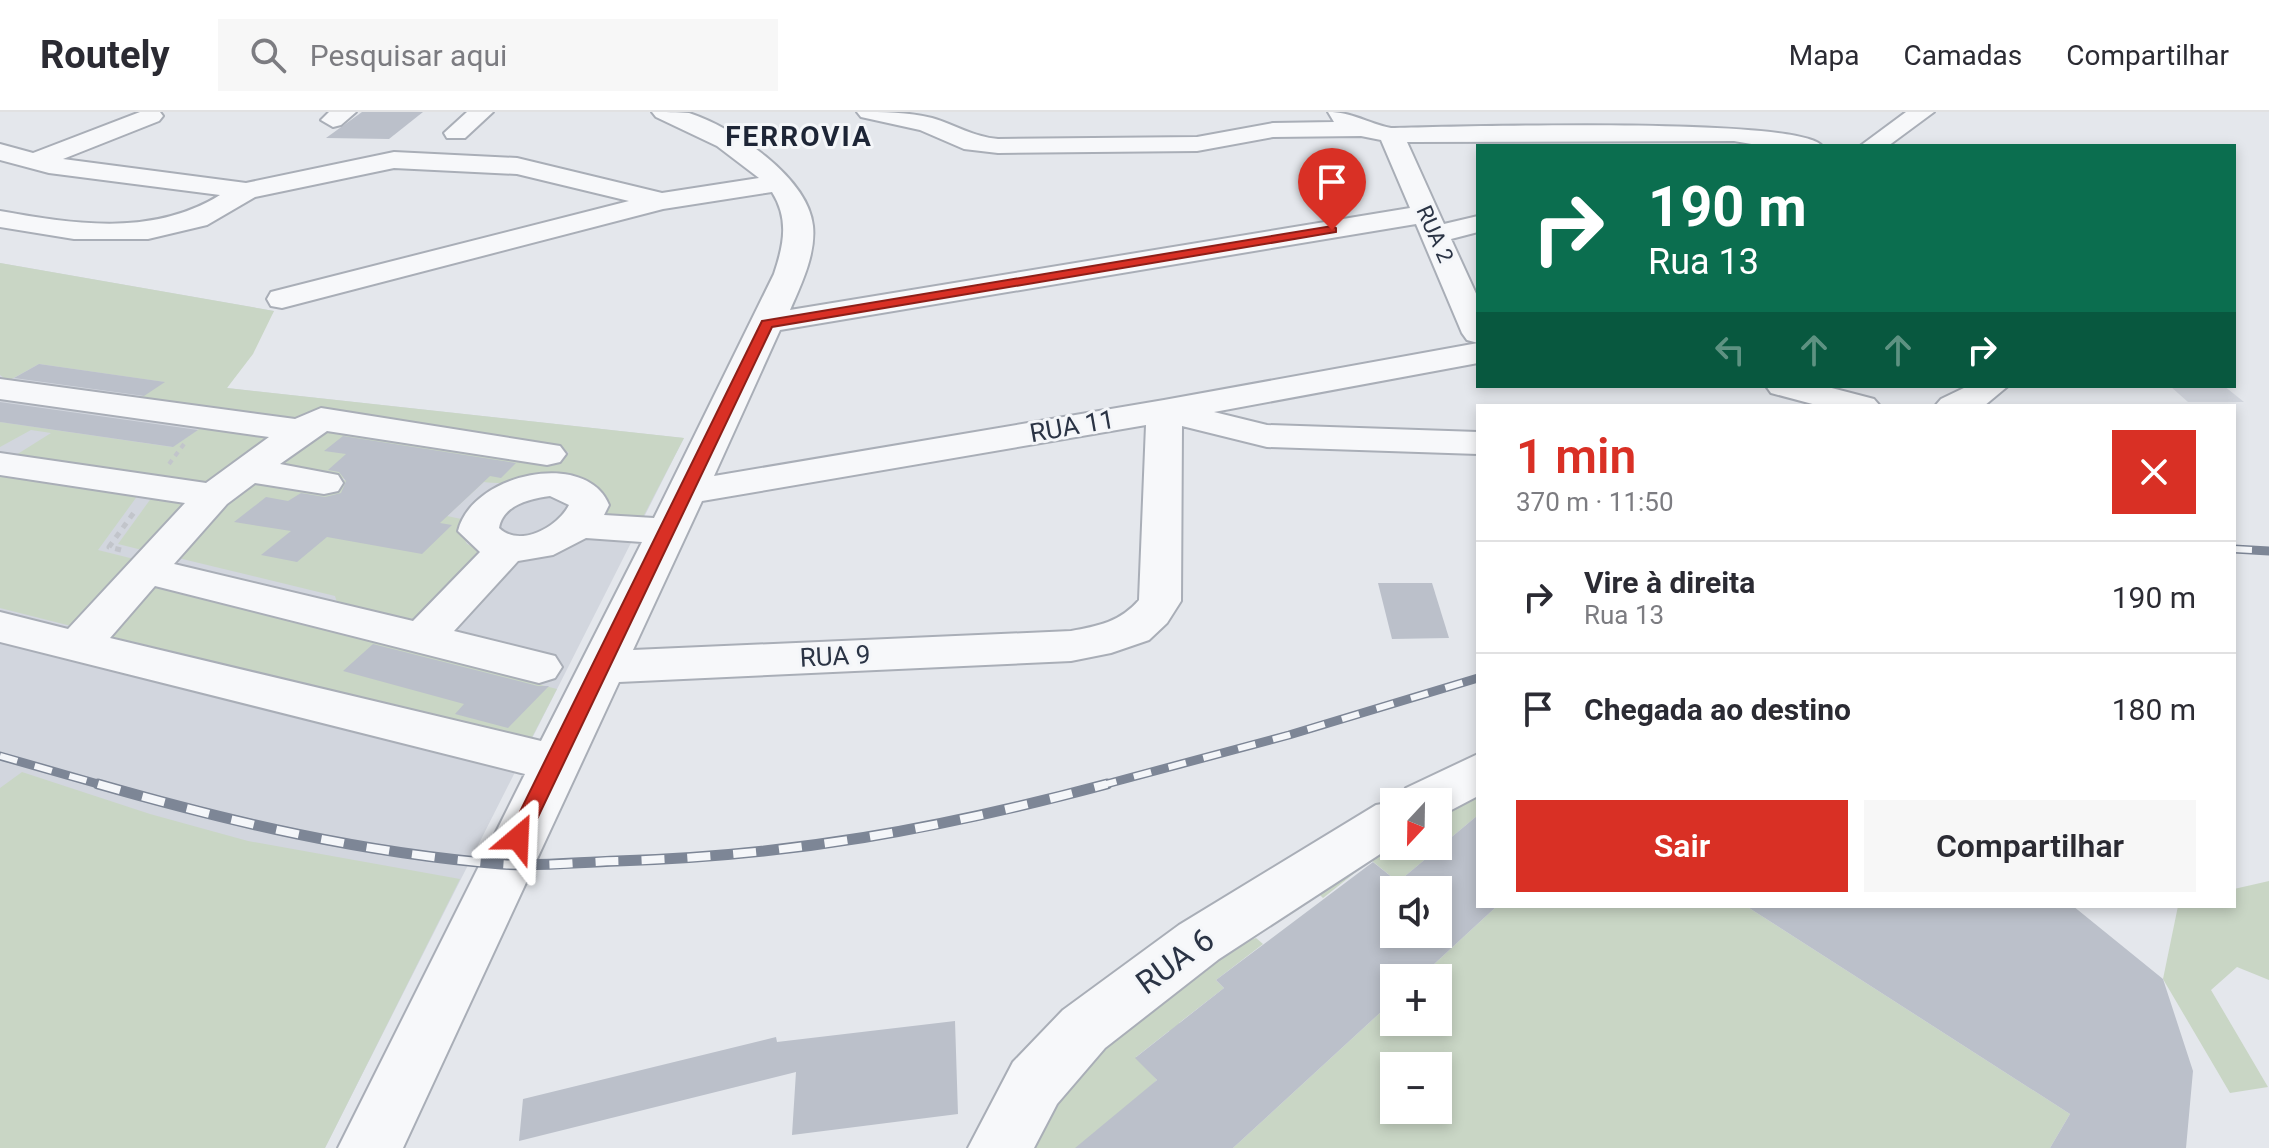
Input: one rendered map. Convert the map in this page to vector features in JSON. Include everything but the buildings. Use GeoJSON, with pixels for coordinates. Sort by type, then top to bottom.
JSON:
{"type":"FeatureCollection","features":[{"type":"Feature","properties":{"kind":"street"},"geometry":{"type":"LineString","coordinates":[[456,133],[481,112]]}},
{"type":"Feature","properties":{"kind":"street"},"geometry":{"type":"LineString","coordinates":[[370,1148],[766,323],[792,261],[800,225],[792,199],[712,123],[664,112]]}},
{"type":"Feature","properties":{"kind":"street"},"geometry":{"type":"LineString","coordinates":[[869,112],[927,124],[973,144],[998,146],[1197,144],[1273,130],[1361,129],[1391,135],[1734,134],[1797,144]]}},
{"type":"Feature","properties":{"kind":"street"},"geometry":{"type":"LineString","coordinates":[[1337,112],[1342,119],[1361,129]]}},
{"type":"Feature","properties":{"kind":"street"},"geometry":{"type":"LineString","coordinates":[[1504,133],[1527,112]]}},
{"type":"Feature","properties":{"kind":"street"},"geometry":{"type":"LineString","coordinates":[[1875,144],[1922,112]]}},
{"type":"Feature","properties":{"kind":"street"},"geometry":{"type":"LineString","coordinates":[[35,161],[151,116]]}},
{"type":"Feature","properties":{"kind":"street","name":"RUA 2"},"geometry":{"type":"LineString","coordinates":[[1391,135],[1430,224],[1472,348]]}},
{"type":"Feature","properties":{"kind":"street"},"geometry":{"type":"LineString","coordinates":[[0,152],[144,180],[246,191]]}},
{"type":"Feature","properties":{"kind":"street"},"geometry":{"type":"LineString","coordinates":[[0,219],[117,235],[142,232],[198,218],[246,191],[394,160],[517,166],[662,201]]}},
{"type":"Feature","properties":{"kind":"street"},"geometry":{"type":"LineString","coordinates":[[282,299],[662,201],[778,183]]}},
{"type":"Feature","properties":{"kind":"street"},"geometry":{"type":"LineString","coordinates":[[766,323],[1430,224],[1476,224]]}},
{"type":"Feature","properties":{"kind":"street","name":"RUA 11"},"geometry":{"type":"LineString","coordinates":[[685,492],[1164,411],[1472,348]]}},
{"type":"Feature","properties":{"kind":"street"},"geometry":{"type":"LineString","coordinates":[[1791,388],[1854,404]]}},
{"type":"Feature","properties":{"kind":"street"},"geometry":{"type":"LineString","coordinates":[[1960,404],[1988,388]]}},
{"type":"Feature","properties":{"kind":"street"},"geometry":{"type":"LineString","coordinates":[[0,389],[301,431]]}},
{"type":"Feature","properties":{"kind":"street"},"geometry":{"type":"LineString","coordinates":[[1164,411],[1267,436],[1476,443]]}},
{"type":"Feature","properties":{"kind":"street","name":"RUA 9"},"geometry":{"type":"LineString","coordinates":[[600,667],[1092,642],[1136,630],[1151,618],[1160,601],[1164,411]]}},
{"type":"Feature","properties":{"kind":"street"},"geometry":{"type":"LineString","coordinates":[[78,646],[213,496],[321,419],[547,454]]}},
{"type":"Feature","properties":{"kind":"street"},"geometry":{"type":"LineString","coordinates":[[0,464],[213,496]]}},
{"type":"Feature","properties":{"kind":"street"},"geometry":{"type":"LineString","coordinates":[[247,470],[324,483]]}},
{"type":"Feature","properties":{"kind":"street"},"geometry":{"type":"LineString","coordinates":[[550,485],[578,490],[589,505],[578,525],[548,542],[508,547],[484,539],[478,531],[479,520],[498,500],[523,489],[550,485]]}},
{"type":"Feature","properties":{"kind":"street"},"geometry":{"type":"LineString","coordinates":[[578,525],[666,531]]}},
{"type":"Feature","properties":{"kind":"street"},"geometry":{"type":"LineString","coordinates":[[422,639],[508,547]]}},
{"type":"Feature","properties":{"kind":"street"},"geometry":{"type":"LineString","coordinates":[[144,570],[539,667]]}},
{"type":"Feature","properties":{"kind":"street"},"geometry":{"type":"LineString","coordinates":[[0,627],[555,763]]}},
{"type":"Feature","properties":{"kind":"street"},"geometry":{"type":"LineString","coordinates":[[1450,788],[1476,774]]}},
{"type":"Feature","properties":{"kind":"street","name":"RUA 6"},"geometry":{"type":"LineString","coordinates":[[1000,1148],[1035,1083],[1084,1029],[1199,942],[1380,828]]}},
{"type":"Feature","properties":{"kind":"shaded area"},"geometry":{"type":"Polygon","coordinates":[[[0,263],[274,311],[227,388],[684,438],[325,1148],[0,1148],[0,263]]]}},
{"type":"Feature","properties":{"kind":"shaded area"},"geometry":{"type":"Polygon","coordinates":[[[2172,388],[2226,388],[2244,402],[2188,402],[2172,388]]]}},
{"type":"Feature","properties":{"kind":"green space"},"geometry":{"type":"Polygon","coordinates":[[[0,263],[274,311],[253,354],[227,388],[684,438],[643,517],[604,515],[606,506],[602,492],[578,483],[484,482],[447,516],[466,520],[463,536],[467,544],[488,553],[420,620],[338,606],[335,596],[170,556],[250,479],[329,493],[346,479],[270,464],[324,428],[559,462],[569,452],[321,413],[297,421],[136,400],[164,382],[39,364],[8,381],[0,375],[0,263]]]}},
{"type":"Feature","properties":{"kind":"green space"},"geometry":{"type":"Polygon","coordinates":[[[0,422],[172,447],[205,425],[274,435],[208,484],[16,455],[51,433],[31,430],[0,447],[0,422]]]}},
{"type":"Feature","properties":{"kind":"green space"},"geometry":{"type":"Polygon","coordinates":[[[0,473],[138,495],[98,550],[134,559],[75,627],[0,608],[0,473]]]}},
{"type":"Feature","properties":{"kind":"green space"},"geometry":{"type":"Polygon","coordinates":[[[152,497],[188,503],[142,550],[118,544],[152,497]]]}},
{"type":"Feature","properties":{"kind":"green space"},"geometry":{"type":"Polygon","coordinates":[[[153,586],[557,689],[530,741],[110,636],[153,586]]]}},
{"type":"Feature","properties":{"kind":"green space"},"geometry":{"type":"Polygon","coordinates":[[[22,772],[150,814],[248,841],[460,879],[325,1148],[0,1148],[0,788],[22,772]]]}},
{"type":"Feature","properties":{"kind":"green space"},"geometry":{"type":"Polygon","coordinates":[[[1476,793],[1476,817],[1452,837],[1452,807],[1476,793]]]}},
{"type":"Feature","properties":{"kind":"green space"},"geometry":{"type":"Polygon","coordinates":[[[1380,849],[1380,860],[1424,860],[1405,876],[1391,876],[1371,860],[1323,898],[1317,892],[1380,849]]]}},
{"type":"Feature","properties":{"kind":"green space"},"geometry":{"type":"Polygon","coordinates":[[[2269,881],[2269,980],[2237,967],[2211,990],[2268,1087],[2230,1093],[2163,979],[2178,908],[2236,908],[2236,889],[2269,881]]]}},
{"type":"Feature","properties":{"kind":"green space"},"geometry":{"type":"Polygon","coordinates":[[[1495,908],[1749,908],[2070,1114],[2050,1148],[1233,1148],[1380,1013],[1380,1036],[1452,1036],[1452,964],[1434,964],[1495,908]]]}},
{"type":"Feature","properties":{"kind":"green space"},"geometry":{"type":"Polygon","coordinates":[[[1256,938],[1263,944],[1216,980],[1224,988],[1179,1023],[1190,1053],[1169,1031],[1136,1057],[1157,1080],[1083,1148],[1024,1148],[1105,1039],[1225,949],[1256,938]]]}},
{"type":"Feature","properties":{"kind":"railway"},"geometry":{"type":"LineString","coordinates":[[2236,549],[2269,551]]}},
{"type":"Feature","properties":{"kind":"railway"},"geometry":{"type":"LineString","coordinates":[[1099,786],[1289,735],[1476,679]]}},
{"type":"Feature","properties":{"kind":"railway"},"geometry":{"type":"LineString","coordinates":[[0,756],[98,784]]}},
{"type":"Feature","properties":{"kind":"railway"},"geometry":{"type":"LineString","coordinates":[[98,784],[198,811],[348,844],[450,859],[530,865],[743,853],[864,838],[984,814],[1107,784]]}},
{"type":"Feature","properties":{"kind":"railway"},"geometry":{"type":"LineString","coordinates":[[98,784],[105,786]]}},
{"type":"Feature","properties":{"kind":"district","name":"FERROVIA"},"geometry":{"type":"Point","coordinates":[799,136]}},
{"type":"Feature","properties":{"kind":"route"},"geometry":{"type":"LineString","coordinates":[[518,838],[766,323],[1332,230]]}}]}
